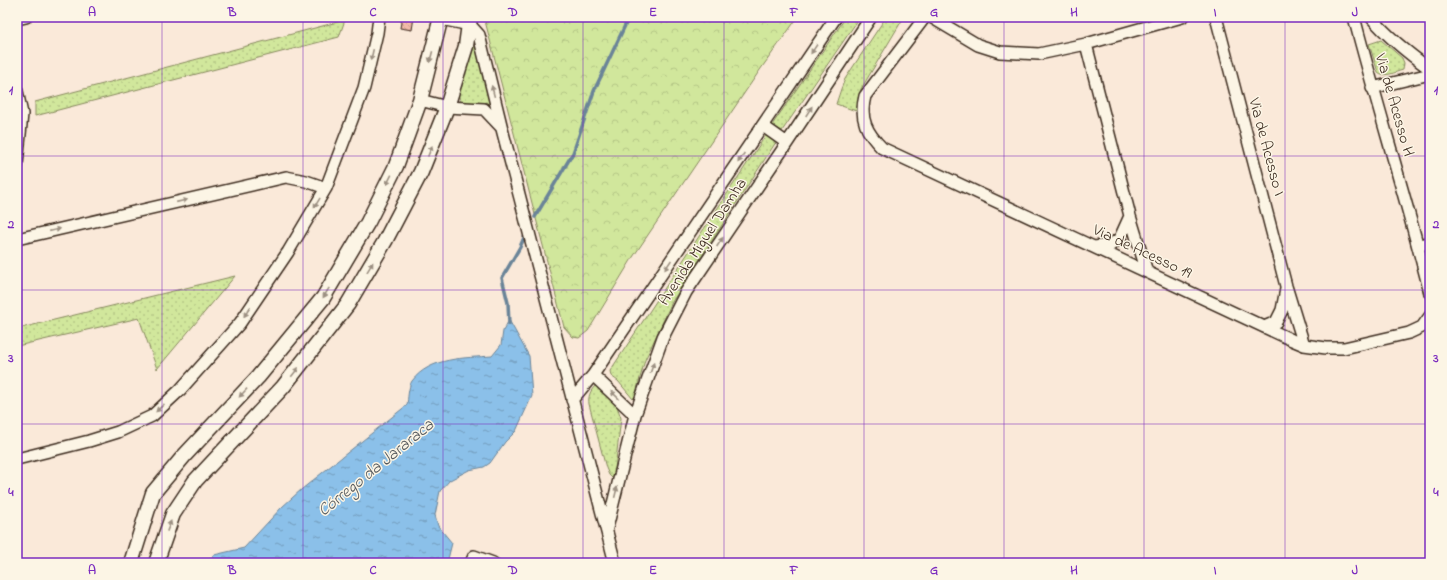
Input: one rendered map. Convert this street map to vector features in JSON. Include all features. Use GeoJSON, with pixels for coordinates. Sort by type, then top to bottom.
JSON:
{"type":"FeatureCollection","features":[{"type":"Feature","properties":{"kind":"street"},"geometry":{"type":"LineString","coordinates":[[17,19],[26,17]]}},
{"type":"Feature","properties":{"kind":"street"},"geometry":{"type":"LineString","coordinates":[[17,459],[89,441],[118,432],[152,416],[180,390],[240,323],[288,252],[326,188],[364,88],[377,33],[379,17]]}},
{"type":"Feature","properties":{"kind":"street","name":"Avenida Miguel Damha"},"geometry":{"type":"LineString","coordinates":[[572,400],[593,375],[836,17]]}},
{"type":"Feature","properties":{"kind":"street","name":"Avenida Miguel Damha"},"geometry":{"type":"LineString","coordinates":[[606,530],[635,415],[663,336],[686,292],[871,17]]}},
{"type":"Feature","properties":{"kind":"street","name":"Via de Acesso 19"},"geometry":{"type":"LineString","coordinates":[[925,17],[865,96],[863,105],[866,126],[871,137],[882,148],[1304,345],[1326,348],[1344,348],[1398,337],[1422,327],[1430,316]]}},
{"type":"Feature","properties":{"kind":"street"},"geometry":{"type":"LineString","coordinates":[[931,17],[978,45],[1000,52],[1038,54],[1086,44],[1182,17]]}},
{"type":"Feature","properties":{"kind":"street","name":"Via de Acesso I"},"geometry":{"type":"LineString","coordinates":[[1216,17],[1286,286],[1304,345]]}},
{"type":"Feature","properties":{"kind":"street","name":"Via de Acesso H"},"geometry":{"type":"LineString","coordinates":[[1354,17],[1372,88],[1418,246],[1430,293]]}},
{"type":"Feature","properties":{"kind":"street"},"geometry":{"type":"LineString","coordinates":[[1371,17],[1378,26],[1399,45],[1430,69]]}},
{"type":"Feature","properties":{"kind":"street"},"geometry":{"type":"LineString","coordinates":[[131,563],[154,493],[184,456],[258,376],[323,298],[368,222],[396,166],[420,100],[441,18],[470,21],[479,34],[502,129],[615,563]]}},
{"type":"Feature","properties":{"kind":"street"},"geometry":{"type":"LineString","coordinates":[[136,548],[157,559],[174,514],[195,481],[283,386],[348,304],[385,241],[421,172],[447,107],[466,46],[470,21]]}},
{"type":"Feature","properties":{"kind":"street"},"geometry":{"type":"LineString","coordinates":[[1086,44],[1130,216],[1147,272]]}},
{"type":"Feature","properties":{"kind":"street"},"geometry":{"type":"LineString","coordinates":[[1372,88],[1430,74]]}},
{"type":"Feature","properties":{"kind":"street"},"geometry":{"type":"LineString","coordinates":[[17,91],[22,114],[17,164]]}},
{"type":"Feature","properties":{"kind":"street"},"geometry":{"type":"LineString","coordinates":[[420,100],[447,107],[484,109],[502,129]]}},
{"type":"Feature","properties":{"kind":"street"},"geometry":{"type":"LineString","coordinates":[[763,126],[787,144]]}},
{"type":"Feature","properties":{"kind":"street"},"geometry":{"type":"LineString","coordinates":[[17,239],[286,177],[306,181],[326,188]]}},
{"type":"Feature","properties":{"kind":"street"},"geometry":{"type":"LineString","coordinates":[[1093,247],[1110,246],[1120,238],[1130,216]]}},
{"type":"Feature","properties":{"kind":"street"},"geometry":{"type":"LineString","coordinates":[[1418,246],[1430,242]]}},
{"type":"Feature","properties":{"kind":"street","name":"Via de Acesso I"},"geometry":{"type":"LineString","coordinates":[[1264,327],[1276,322],[1282,310],[1286,286]]}},
{"type":"Feature","properties":{"kind":"street"},"geometry":{"type":"LineString","coordinates":[[593,375],[635,415]]}},
{"type":"Feature","properties":{"kind":"street"},"geometry":{"type":"LineString","coordinates":[[471,563],[474,556],[493,563]]}},
{"type":"Feature","properties":{"kind":"green space"},"geometry":{"type":"Polygon","coordinates":[[[484,17],[798,17],[760,70],[633,257],[588,331],[579,338],[573,337],[564,327],[484,17]]]}},
{"type":"Feature","properties":{"kind":"green space"},"geometry":{"type":"Polygon","coordinates":[[[846,17],[860,17],[782,131],[772,125],[846,17]]]}},
{"type":"Feature","properties":{"kind":"green space"},"geometry":{"type":"Polygon","coordinates":[[[886,17],[904,17],[861,89],[856,111],[836,104],[845,79],[886,17]]]}},
{"type":"Feature","properties":{"kind":"green space"},"geometry":{"type":"Polygon","coordinates":[[[345,20],[339,37],[35,116],[35,102],[345,20]]]}},
{"type":"Feature","properties":{"kind":"green space"},"geometry":{"type":"Polygon","coordinates":[[[473,38],[478,40],[491,99],[489,106],[485,108],[469,109],[461,101],[458,90],[473,38]]]}},
{"type":"Feature","properties":{"kind":"green space"},"geometry":{"type":"Polygon","coordinates":[[[1381,40],[1402,58],[1404,63],[1403,70],[1387,75],[1378,72],[1369,44],[1381,40]]]}},
{"type":"Feature","properties":{"kind":"green space"},"geometry":{"type":"Polygon","coordinates":[[[768,132],[778,139],[672,302],[645,360],[633,399],[618,381],[611,376],[610,371],[768,132]]]}},
{"type":"Feature","properties":{"kind":"green space"},"geometry":{"type":"Polygon","coordinates":[[[235,276],[157,369],[139,318],[17,346],[17,329],[235,276]]]}},
{"type":"Feature","properties":{"kind":"green space"},"geometry":{"type":"Polygon","coordinates":[[[595,386],[599,386],[616,403],[621,418],[614,477],[612,478],[606,468],[589,404],[590,394],[595,386]]]}},
{"type":"Feature","properties":{"kind":"water"},"geometry":{"type":"Polygon","coordinates":[[[509,320],[529,356],[532,396],[516,431],[505,442],[490,463],[484,467],[469,470],[450,480],[440,491],[435,515],[438,526],[452,543],[447,563],[207,563],[214,555],[244,548],[282,507],[302,489],[407,405],[412,381],[419,373],[428,367],[449,360],[492,356],[501,345],[503,331],[509,320]]]}},
{"type":"Feature","properties":{"kind":"building"},"geometry":{"type":"Polygon","coordinates":[[[402,17],[414,17],[412,30],[400,28],[402,17]]]}},
{"type":"Feature","properties":{"kind":"waterway","name":"Córrego da Jararaca"},"geometry":{"type":"LineString","coordinates":[[535,217],[573,153],[594,91],[629,17]]}},
{"type":"Feature","properties":{"kind":"waterway","name":"Córrego da Jararaca"},"geometry":{"type":"LineString","coordinates":[[509,324],[508,303],[502,278],[520,247],[526,233]]}}]}
